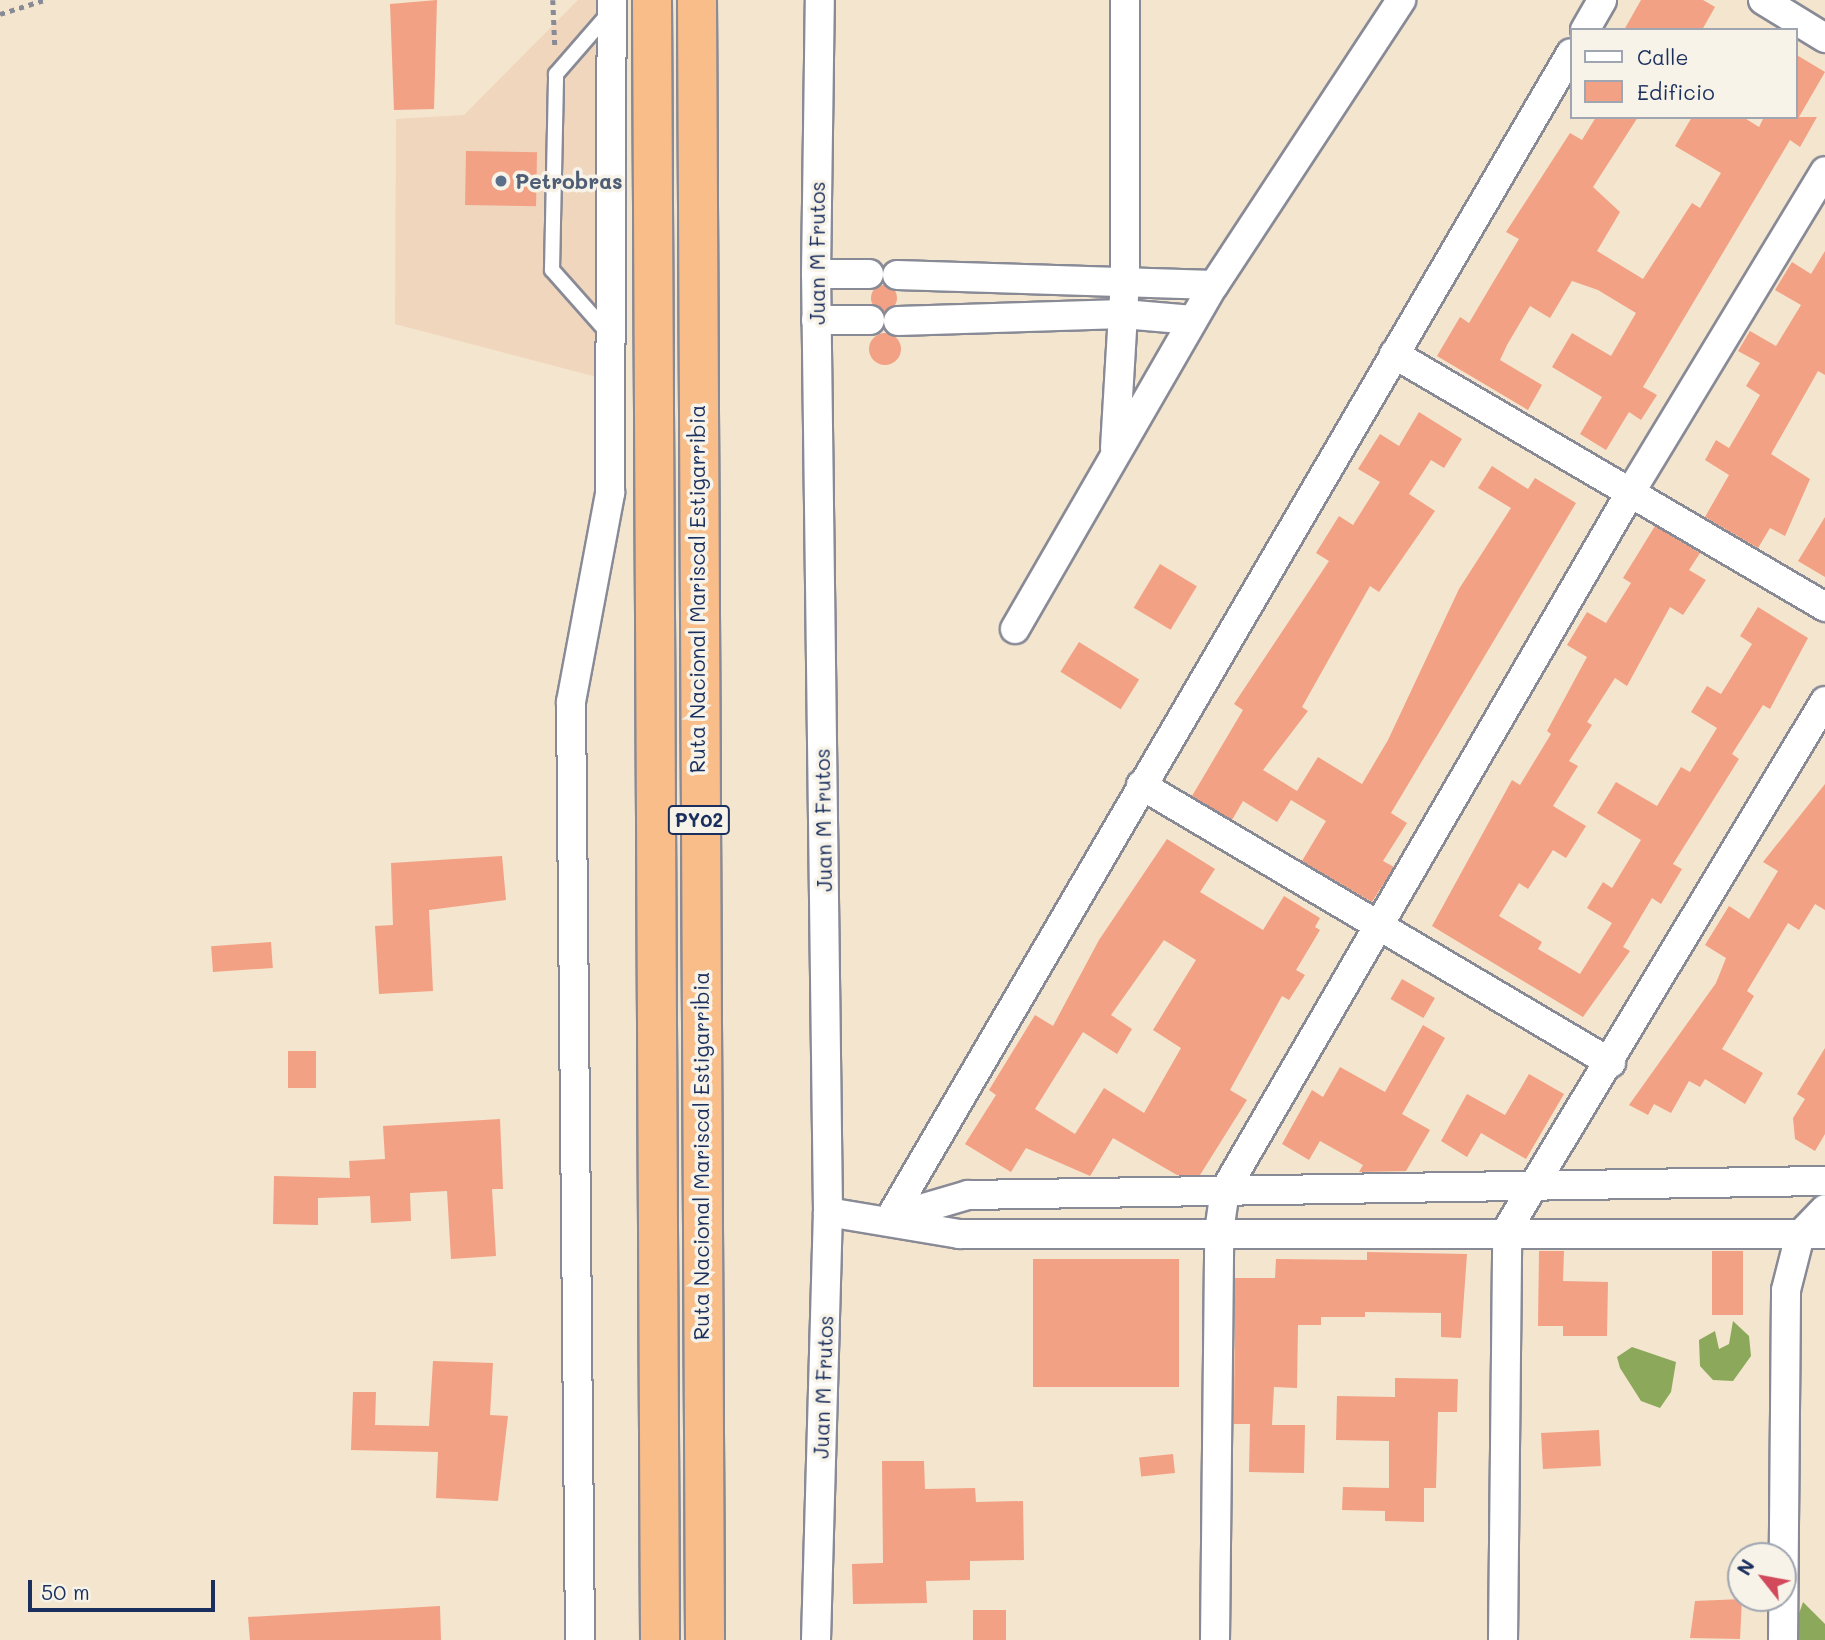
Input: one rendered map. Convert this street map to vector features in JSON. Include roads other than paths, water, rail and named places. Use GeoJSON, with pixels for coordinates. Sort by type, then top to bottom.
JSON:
{"type":"FeatureCollection","features":[{"type":"Feature","properties":{"kind":"highway","name":"Ruta Nacional Mariscal Estigarribia"},"geometry":{"type":"LineString","coordinates":[[652,0],[660,1640]]}},
{"type":"Feature","properties":{"kind":"highway","name":"Ruta Nacional Mariscal Estigarribia"},"geometry":{"type":"LineString","coordinates":[[696,0],[705,1640]]}},
{"type":"Feature","properties":{"kind":"street","name":"Juan M Frutos"},"geometry":{"type":"LineString","coordinates":[[816,1640],[828,1212],[816,320],[820,0]]}},
{"type":"Feature","properties":{"kind":"street"},"geometry":{"type":"LineString","coordinates":[[1115,453],[1125,279],[1125,0]]}},
{"type":"Feature","properties":{"kind":"street"},"geometry":{"type":"LineString","coordinates":[[1015,629],[1214,285],[1401,0]]}},
{"type":"Feature","properties":{"kind":"street"},"geometry":{"type":"LineString","coordinates":[[1586,28],[1602,0]]}},
{"type":"Feature","properties":{"kind":"street"},"geometry":{"type":"LineString","coordinates":[[1763,0],[1825,37]]}},
{"type":"Feature","properties":{"kind":"street"},"geometry":{"type":"LineString","coordinates":[[580,1640],[571,702],[610,492],[612,5]]}},
{"type":"Feature","properties":{"kind":"street"},"geometry":{"type":"LineString","coordinates":[[890,1218],[1570,54]]}},
{"type":"Feature","properties":{"kind":"street"},"geometry":{"type":"LineString","coordinates":[[1215,1640],[1219,1232],[1225,1190],[1630,493],[1825,171]]}},
{"type":"Feature","properties":{"kind":"street"},"geometry":{"type":"LineString","coordinates":[[816,274],[869,274]]}},
{"type":"Feature","properties":{"kind":"street"},"geometry":{"type":"LineString","coordinates":[[897,275],[1125,279],[1214,285]]}},
{"type":"Feature","properties":{"kind":"street"},"geometry":{"type":"LineString","coordinates":[[898,321],[1123,314],[1193,320]]}},
{"type":"Feature","properties":{"kind":"street"},"geometry":{"type":"LineString","coordinates":[[816,320],[870,320]]}},
{"type":"Feature","properties":{"kind":"street"},"geometry":{"type":"LineString","coordinates":[[1394,354],[1825,607]]}},
{"type":"Feature","properties":{"kind":"street"},"geometry":{"type":"LineString","coordinates":[[1503,1640],[1507,1230],[1611,1063],[1825,701]]}},
{"type":"Feature","properties":{"kind":"street"},"geometry":{"type":"LineString","coordinates":[[1141,785],[1380,923],[1611,1063]]}},
{"type":"Feature","properties":{"kind":"street"},"geometry":{"type":"LineString","coordinates":[[890,1218],[968,1195],[1825,1181]]}},
{"type":"Feature","properties":{"kind":"street"},"geometry":{"type":"LineString","coordinates":[[1783,1640],[1786,1290],[1825,1209]]}},
{"type":"Feature","properties":{"kind":"street"},"geometry":{"type":"LineString","coordinates":[[828,1212],[890,1218],[959,1234],[1507,1230],[1813,1234]]}},
{"type":"Feature","properties":{"kind":"lane"},"geometry":{"type":"LineString","coordinates":[[610,335],[552,270],[556,74],[612,5]]}},
{"type":"Feature","properties":{"kind":"place","name":"Petrobras"},"geometry":{"type":"Point","coordinates":[501,181]}}]}
